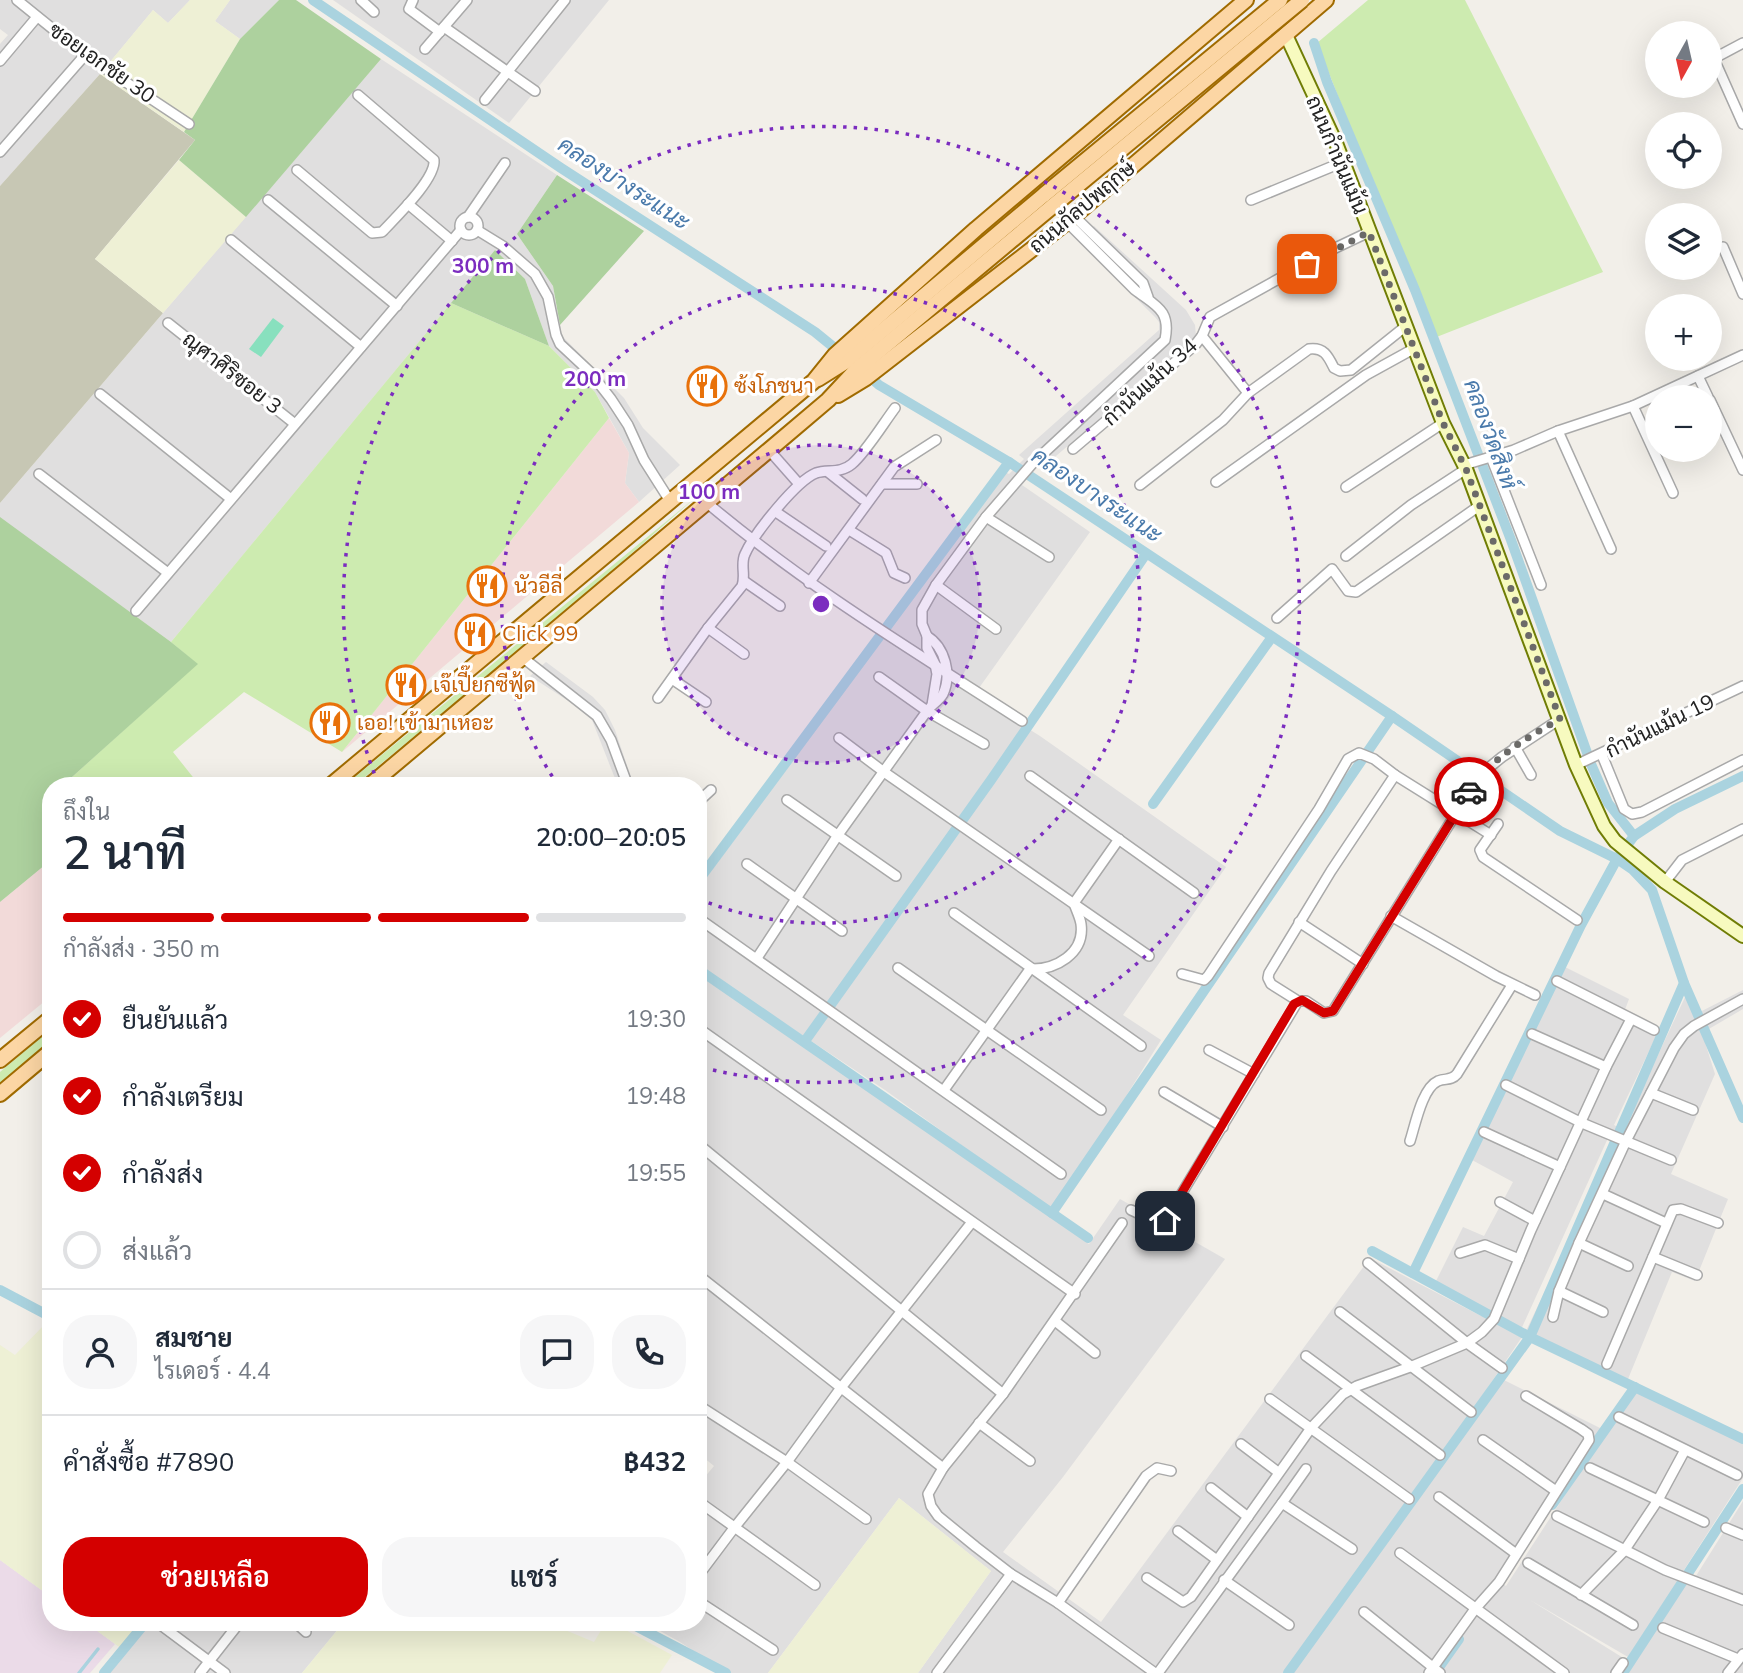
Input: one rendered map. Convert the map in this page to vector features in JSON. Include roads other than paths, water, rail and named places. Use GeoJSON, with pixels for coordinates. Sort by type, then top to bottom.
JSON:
{"type":"FeatureCollection","features":[{"type":"Feature","properties":{"kind":"main road","name":"ถนนกัลปพฤกษ์"},"geometry":{"type":"LineString","coordinates":[[864,355],[976,229],[1246,0]]}},
{"type":"Feature","properties":{"kind":"main road"},"geometry":{"type":"LineString","coordinates":[[1268,0],[1286,34]]}},
{"type":"Feature","properties":{"kind":"main road","name":"ถนนกัลปพฤกษ์"},"geometry":{"type":"LineString","coordinates":[[341,777],[814,381],[850,366],[864,355],[1280,0]]}},
{"type":"Feature","properties":{"kind":"main road","name":"ถนนกัลปพฤกษ์"},"geometry":{"type":"LineString","coordinates":[[1050,199],[1302,0]]}},
{"type":"Feature","properties":{"kind":"main road","name":"ถนนกัลปพฤกษ์"},"geometry":{"type":"LineString","coordinates":[[380,777],[828,400],[850,366],[1070,219],[1326,0]]}},
{"type":"Feature","properties":{"kind":"main road"},"geometry":{"type":"LineString","coordinates":[[1165,68],[1182,60],[1197,63],[1204,80],[1196,110]]}},
{"type":"Feature","properties":{"kind":"main road"},"geometry":{"type":"LineString","coordinates":[[0,1060],[42,1025]]}},
{"type":"Feature","properties":{"kind":"main road"},"geometry":{"type":"LineString","coordinates":[[0,1094],[42,1059]]}},
{"type":"Feature","properties":{"kind":"street","name":"ซอยเอกชัย 30"},"geometry":{"type":"LineString","coordinates":[[18,0],[85,55],[189,124]]}},
{"type":"Feature","properties":{"kind":"street"},"geometry":{"type":"LineString","coordinates":[[360,0],[374,12]]}},
{"type":"Feature","properties":{"kind":"street"},"geometry":{"type":"LineString","coordinates":[[413,0],[409,9],[535,91]]}},
{"type":"Feature","properties":{"kind":"street"},"geometry":{"type":"LineString","coordinates":[[425,50],[467,0]]}},
{"type":"Feature","properties":{"kind":"street"},"geometry":{"type":"LineString","coordinates":[[485,100],[565,0]]}},
{"type":"Feature","properties":{"kind":"street"},"geometry":{"type":"LineString","coordinates":[[0,61],[37,16]]}},
{"type":"Feature","properties":{"kind":"street","name":"ถนนกำนันแม้น"},"geometry":{"type":"LineString","coordinates":[[1286,34],[1343,162],[1443,423],[1476,462],[1479,506],[1604,826],[1615,841],[1665,882],[1743,936]]}},
{"type":"Feature","properties":{"kind":"street"},"geometry":{"type":"LineString","coordinates":[[1722,55],[1743,43]]}},
{"type":"Feature","properties":{"kind":"street"},"geometry":{"type":"LineString","coordinates":[[0,152],[85,55]]}},
{"type":"Feature","properties":{"kind":"street"},"geometry":{"type":"LineString","coordinates":[[1722,81],[1743,124]]}},
{"type":"Feature","properties":{"kind":"street"},"geometry":{"type":"LineString","coordinates":[[297,170],[372,233],[382,232],[408,204],[433,171],[434,160],[358,95]]}},
{"type":"Feature","properties":{"kind":"street"},"geometry":{"type":"LineString","coordinates":[[1251,201],[1343,162]]}},
{"type":"Feature","properties":{"kind":"street"},"geometry":{"type":"LineString","coordinates":[[136,611],[452,241],[461,230],[461,222],[468,217],[505,163]]}},
{"type":"Feature","properties":{"kind":"street"},"geometry":{"type":"LineString","coordinates":[[268,200],[397,306]]}},
{"type":"Feature","properties":{"kind":"street"},"geometry":{"type":"LineString","coordinates":[[408,204],[452,241]]}},
{"type":"Feature","properties":{"kind":"street"},"geometry":{"type":"LineString","coordinates":[[468,217],[476,219],[477,230]]}},
{"type":"Feature","properties":{"kind":"street"},"geometry":{"type":"LineString","coordinates":[[929,708],[937,680],[935,664],[927,648],[922,610],[936,585],[986,517],[1032,464],[1165,340],[1166,319],[1148,298],[1143,283],[1070,219]]}},
{"type":"Feature","properties":{"kind":"street"},"geometry":{"type":"LineString","coordinates":[[461,230],[471,235],[477,230]]}},
{"type":"Feature","properties":{"kind":"street"},"geometry":{"type":"LineString","coordinates":[[477,230],[512,252],[535,274],[548,297],[560,344],[590,372],[620,410],[643,460],[670,501]]}},
{"type":"Feature","properties":{"kind":"street","name":"กำนันแม้น 34"},"geometry":{"type":"LineString","coordinates":[[1073,449],[1195,345],[1210,317],[1329,251],[1369,232]]}},
{"type":"Feature","properties":{"kind":"street"},"geometry":{"type":"LineString","coordinates":[[231,240],[361,347]]}},
{"type":"Feature","properties":{"kind":"street"},"geometry":{"type":"LineString","coordinates":[[1723,247],[1743,294]]}},
{"type":"Feature","properties":{"kind":"street","name":"ณุศาศิริซอย 3"},"geometry":{"type":"LineString","coordinates":[[168,323],[295,424]]}},
{"type":"Feature","properties":{"kind":"street"},"geometry":{"type":"LineString","coordinates":[[1140,485],[1223,419],[1248,393],[1309,349],[1321,350],[1334,368],[1340,371],[1351,370],[1406,326]]}},
{"type":"Feature","properties":{"kind":"street"},"geometry":{"type":"LineString","coordinates":[[1202,336],[1248,393]]}},
{"type":"Feature","properties":{"kind":"street"},"geometry":{"type":"LineString","coordinates":[[1216,482],[1366,375],[1415,348]]}},
{"type":"Feature","properties":{"kind":"street"},"geometry":{"type":"LineString","coordinates":[[1346,556],[1411,505],[1476,462],[1633,406],[1743,355]]}},
{"type":"Feature","properties":{"kind":"street"},"geometry":{"type":"LineString","coordinates":[[1698,376],[1702,385]]}},
{"type":"Feature","properties":{"kind":"street"},"geometry":{"type":"LineString","coordinates":[[100,394],[231,499]]}},
{"type":"Feature","properties":{"kind":"street"},"geometry":{"type":"LineString","coordinates":[[1633,406],[1672,493]]}},
{"type":"Feature","properties":{"kind":"street"},"geometry":{"type":"LineString","coordinates":[[658,698],[744,581],[744,556],[752,541],[799,484],[813,474],[844,469],[853,463],[895,408]]}},
{"type":"Feature","properties":{"kind":"street"},"geometry":{"type":"LineString","coordinates":[[1346,487],[1443,423]]}},
{"type":"Feature","properties":{"kind":"street"},"geometry":{"type":"LineString","coordinates":[[1722,426],[1743,470]]}},
{"type":"Feature","properties":{"kind":"street"},"geometry":{"type":"LineString","coordinates":[[1558,431],[1611,549]]}},
{"type":"Feature","properties":{"kind":"street"},"geometry":{"type":"LineString","coordinates":[[809,583],[894,467],[936,440]]}},
{"type":"Feature","properties":{"kind":"street"},"geometry":{"type":"LineString","coordinates":[[769,450],[799,484]]}},
{"type":"Feature","properties":{"kind":"street"},"geometry":{"type":"LineString","coordinates":[[1476,462],[1541,585]]}},
{"type":"Feature","properties":{"kind":"street"},"geometry":{"type":"LineString","coordinates":[[828,472],[862,499]]}},
{"type":"Feature","properties":{"kind":"street"},"geometry":{"type":"LineString","coordinates":[[39,474],[168,573]]}},
{"type":"Feature","properties":{"kind":"street"},"geometry":{"type":"LineString","coordinates":[[883,484],[917,484]]}},
{"type":"Feature","properties":{"kind":"street"},"geometry":{"type":"LineString","coordinates":[[706,502],[752,541],[809,583],[1022,721]]}},
{"type":"Feature","properties":{"kind":"street"},"geometry":{"type":"LineString","coordinates":[[1277,618],[1332,569],[1349,591],[1356,592],[1479,506]]}},
{"type":"Feature","properties":{"kind":"street"},"geometry":{"type":"LineString","coordinates":[[776,512],[826,546]]}},
{"type":"Feature","properties":{"kind":"street"},"geometry":{"type":"LineString","coordinates":[[986,517],[1049,556]]}},
{"type":"Feature","properties":{"kind":"street"},"geometry":{"type":"LineString","coordinates":[[849,530],[886,553],[894,573],[905,578]]}},
{"type":"Feature","properties":{"kind":"street"},"geometry":{"type":"LineString","coordinates":[[744,581],[780,606]]}},
{"type":"Feature","properties":{"kind":"street"},"geometry":{"type":"LineString","coordinates":[[936,585],[996,629]]}},
{"type":"Feature","properties":{"kind":"street"},"geometry":{"type":"LineString","coordinates":[[708,628],[744,654]]}},
{"type":"Feature","properties":{"kind":"street"},"geometry":{"type":"LineString","coordinates":[[757,958],[838,835],[929,708],[943,695],[947,672],[941,650],[935,640],[927,636]]}},
{"type":"Feature","properties":{"kind":"street"},"geometry":{"type":"LineString","coordinates":[[522,657],[597,716],[611,740],[625,777]]}},
{"type":"Feature","properties":{"kind":"street"},"geometry":{"type":"LineString","coordinates":[[879,677],[984,744]]}},
{"type":"Feature","properties":{"kind":"street"},"geometry":{"type":"LineString","coordinates":[[672,679],[706,702]]}},
{"type":"Feature","properties":{"kind":"street","name":"กำนันแม้น 19"},"geometry":{"type":"LineString","coordinates":[[1581,763],[1743,685]]}},
{"type":"Feature","properties":{"kind":"street"},"geometry":{"type":"LineString","coordinates":[[1395,775],[1273,962],[1268,978],[1271,984],[1298,1001],[1306,1001],[1324,1013],[1333,1011],[1473,786],[1486,770],[1515,747],[1560,719]]}},
{"type":"Feature","properties":{"kind":"street"},"geometry":{"type":"LineString","coordinates":[[839,738],[1149,956]]}},
{"type":"Feature","properties":{"kind":"street"},"geometry":{"type":"LineString","coordinates":[[1515,747],[1531,775]]}},
{"type":"Feature","properties":{"kind":"street"},"geometry":{"type":"LineString","coordinates":[[1182,974],[1198,980],[1204,980],[1208,976],[1319,809],[1348,759],[1359,753],[1374,759],[1490,835]]}},
{"type":"Feature","properties":{"kind":"street"},"geometry":{"type":"LineString","coordinates":[[1600,756],[1624,809],[1632,814],[1642,812],[1743,760]]}},
{"type":"Feature","properties":{"kind":"street"},"geometry":{"type":"LineString","coordinates":[[1030,776],[1194,892]]}},
{"type":"Feature","properties":{"kind":"street"},"geometry":{"type":"LineString","coordinates":[[707,793],[710,790]]}},
{"type":"Feature","properties":{"kind":"street"},"geometry":{"type":"LineString","coordinates":[[787,800],[896,876]]}},
{"type":"Feature","properties":{"kind":"street"},"geometry":{"type":"LineString","coordinates":[[1498,824],[1480,850],[1483,857],[1577,920]]}},
{"type":"Feature","properties":{"kind":"street"},"geometry":{"type":"LineString","coordinates":[[1665,882],[1682,860],[1743,829]]}},
{"type":"Feature","properties":{"kind":"street"},"geometry":{"type":"LineString","coordinates":[[1074,903],[1119,839]]}},
{"type":"Feature","properties":{"kind":"street"},"geometry":{"type":"LineString","coordinates":[[747,864],[842,931]]}},
{"type":"Feature","properties":{"kind":"street"},"geometry":{"type":"LineString","coordinates":[[1030,969],[1051,968],[1069,956],[1080,940],[1081,925],[1074,903]]}},
{"type":"Feature","properties":{"kind":"street"},"geometry":{"type":"LineString","coordinates":[[954,913],[1142,1046]]}},
{"type":"Feature","properties":{"kind":"street"},"geometry":{"type":"LineString","coordinates":[[1391,916],[1512,985],[1535,995]]}},
{"type":"Feature","properties":{"kind":"street"},"geometry":{"type":"LineString","coordinates":[[1299,922],[1363,964]]}},
{"type":"Feature","properties":{"kind":"street"},"geometry":{"type":"LineString","coordinates":[[707,924],[1061,1174]]}},
{"type":"Feature","properties":{"kind":"street"},"geometry":{"type":"LineString","coordinates":[[898,968],[1101,1110]]}},
{"type":"Feature","properties":{"kind":"street"},"geometry":{"type":"LineString","coordinates":[[944,1090],[1030,969]]}},
{"type":"Feature","properties":{"kind":"street"},"geometry":{"type":"LineString","coordinates":[[1557,982],[1654,1030]]}},
{"type":"Feature","properties":{"kind":"street"},"geometry":{"type":"LineString","coordinates":[[1410,1141],[1429,1088],[1438,1081],[1453,1079],[1512,985]]}},
{"type":"Feature","properties":{"kind":"street"},"geometry":{"type":"LineString","coordinates":[[1553,1318],[1559,1291],[1602,1194],[1622,1140],[1651,1093],[1674,1048],[1694,1026],[1743,999]]}},
{"type":"Feature","properties":{"kind":"street"},"geometry":{"type":"LineString","coordinates":[[1131,1210],[1157,1222],[1165,1221],[1298,1001]]}},
{"type":"Feature","properties":{"kind":"street"},"geometry":{"type":"LineString","coordinates":[[1147,1578],[1183,1602],[1197,1590],[1278,1472],[1335,1401],[1350,1389],[1467,1343],[1494,1319],[1535,1221],[1631,1019]]}},
{"type":"Feature","properties":{"kind":"street"},"geometry":{"type":"LineString","coordinates":[[707,1034],[1075,1294]]}},
{"type":"Feature","properties":{"kind":"street"},"geometry":{"type":"LineString","coordinates":[[1532,1034],[1606,1067]]}},
{"type":"Feature","properties":{"kind":"street"},"geometry":{"type":"LineString","coordinates":[[1209,1050],[1254,1074]]}},
{"type":"Feature","properties":{"kind":"street"},"geometry":{"type":"LineString","coordinates":[[1506,1085],[1582,1123],[1671,1160]]}},
{"type":"Feature","properties":{"kind":"street"},"geometry":{"type":"LineString","coordinates":[[1164,1092],[1223,1127]]}},
{"type":"Feature","properties":{"kind":"street"},"geometry":{"type":"LineString","coordinates":[[1651,1093],[1693,1110]]}},
{"type":"Feature","properties":{"kind":"street"},"geometry":{"type":"LineString","coordinates":[[1484,1132],[1560,1167]]}},
{"type":"Feature","properties":{"kind":"street"},"geometry":{"type":"LineString","coordinates":[[707,1151],[1003,1394]]}},
{"type":"Feature","properties":{"kind":"street"},"geometry":{"type":"LineString","coordinates":[[1602,1194],[1667,1223]]}},
{"type":"Feature","properties":{"kind":"street"},"geometry":{"type":"LineString","coordinates":[[1500,1202],[1535,1221]]}},
{"type":"Feature","properties":{"kind":"street"},"geometry":{"type":"LineString","coordinates":[[1607,1364],[1673,1210],[1681,1209],[1718,1223]]}},
{"type":"Feature","properties":{"kind":"street"},"geometry":{"type":"LineString","coordinates":[[707,1564],[787,1462],[840,1388],[972,1222]]}},
{"type":"Feature","properties":{"kind":"street"},"geometry":{"type":"LineString","coordinates":[[1122,1223],[1003,1394],[943,1468],[928,1494],[931,1506],[939,1516],[1011,1574],[1058,1603],[1156,1673],[1306,1469]]}},
{"type":"Feature","properties":{"kind":"street"},"geometry":{"type":"LineString","coordinates":[[1579,1243],[1628,1266]]}},
{"type":"Feature","properties":{"kind":"street"},"geometry":{"type":"LineString","coordinates":[[1460,1253],[1485,1245],[1519,1259]]}},
{"type":"Feature","properties":{"kind":"street"},"geometry":{"type":"LineString","coordinates":[[1653,1257],[1697,1275]]}},
{"type":"Feature","properties":{"kind":"street"},"geometry":{"type":"LineString","coordinates":[[1368,1262],[1467,1343],[1502,1368]]}},
{"type":"Feature","properties":{"kind":"street"},"geometry":{"type":"LineString","coordinates":[[707,1282],[943,1468]]}},
{"type":"Feature","properties":{"kind":"street"},"geometry":{"type":"LineString","coordinates":[[1559,1291],[1603,1312]]}},
{"type":"Feature","properties":{"kind":"street"},"geometry":{"type":"LineString","coordinates":[[1340,1312],[1471,1412]]}},
{"type":"Feature","properties":{"kind":"street"},"geometry":{"type":"LineString","coordinates":[[1055,1321],[1095,1353]]}},
{"type":"Feature","properties":{"kind":"street"},"geometry":{"type":"LineString","coordinates":[[1306,1356],[1440,1455]]}},
{"type":"Feature","properties":{"kind":"street"},"geometry":{"type":"LineString","coordinates":[[1364,1612],[1434,1671],[1475,1609],[1499,1581],[1589,1440],[1588,1434],[1526,1396]]}},
{"type":"Feature","properties":{"kind":"street"},"geometry":{"type":"LineString","coordinates":[[1270,1399],[1409,1499]]}},
{"type":"Feature","properties":{"kind":"street"},"geometry":{"type":"LineString","coordinates":[[707,1411],[787,1462],[866,1519]]}},
{"type":"Feature","properties":{"kind":"street"},"geometry":{"type":"LineString","coordinates":[[1619,1418],[1737,1475]]}},
{"type":"Feature","properties":{"kind":"street"},"geometry":{"type":"LineString","coordinates":[[979,1423],[1030,1461]]}},
{"type":"Feature","properties":{"kind":"street"},"geometry":{"type":"LineString","coordinates":[[1483,1440],[1556,1491]]}},
{"type":"Feature","properties":{"kind":"street"},"geometry":{"type":"LineString","coordinates":[[1241,1444],[1278,1472]]}},
{"type":"Feature","properties":{"kind":"street"},"geometry":{"type":"LineString","coordinates":[[1581,1595],[1624,1551],[1658,1501],[1685,1450]]}},
{"type":"Feature","properties":{"kind":"street"},"geometry":{"type":"LineString","coordinates":[[1058,1603],[1146,1476],[1157,1468],[1171,1471]]}},
{"type":"Feature","properties":{"kind":"street"},"geometry":{"type":"LineString","coordinates":[[1590,1468],[1704,1522]]}},
{"type":"Feature","properties":{"kind":"street"},"geometry":{"type":"LineString","coordinates":[[1211,1488],[1248,1517]]}},
{"type":"Feature","properties":{"kind":"street"},"geometry":{"type":"LineString","coordinates":[[1439,1497],[1515,1553]]}},
{"type":"Feature","properties":{"kind":"street"},"geometry":{"type":"LineString","coordinates":[[1282,1503],[1352,1549]]}},
{"type":"Feature","properties":{"kind":"street"},"geometry":{"type":"LineString","coordinates":[[707,1508],[815,1585]]}},
{"type":"Feature","properties":{"kind":"street"},"geometry":{"type":"LineString","coordinates":[[1557,1516],[1665,1570],[1743,1600]]}},
{"type":"Feature","properties":{"kind":"street"},"geometry":{"type":"LineString","coordinates":[[1726,1528],[1743,1535]]}},
{"type":"Feature","properties":{"kind":"street"},"geometry":{"type":"LineString","coordinates":[[1178,1531],[1217,1560]]}},
{"type":"Feature","properties":{"kind":"street"},"geometry":{"type":"LineString","coordinates":[[1400,1553],[1564,1673]]}},
{"type":"Feature","properties":{"kind":"street"},"geometry":{"type":"LineString","coordinates":[[1528,1563],[1633,1625]]}},
{"type":"Feature","properties":{"kind":"street"},"geometry":{"type":"LineString","coordinates":[[937,1673],[1011,1574]]}},
{"type":"Feature","properties":{"kind":"street"},"geometry":{"type":"LineString","coordinates":[[1224,1580],[1289,1625]]}},
{"type":"Feature","properties":{"kind":"street"},"geometry":{"type":"LineString","coordinates":[[707,1607],[773,1650]]}},
{"type":"Feature","properties":{"kind":"street"},"geometry":{"type":"LineString","coordinates":[[1663,1628],[1740,1656],[1728,1673]]}},
{"type":"Feature","properties":{"kind":"street"},"geometry":{"type":"LineString","coordinates":[[169,1631],[225,1673]]}},
{"type":"Feature","properties":{"kind":"street"},"geometry":{"type":"LineString","coordinates":[[200,1673],[233,1631]]}},
{"type":"Feature","properties":{"kind":"street"},"geometry":{"type":"LineString","coordinates":[[1616,1673],[1623,1663]]}},
{"type":"Feature","properties":{"kind":"waterway","name":"คลองบางระแนะ"},"geometry":{"type":"LineString","coordinates":[[313,0],[561,168],[815,332],[842,354]]}},
{"type":"Feature","properties":{"kind":"waterway","name":"คลองวัดสิงห์"},"geometry":{"type":"LineString","coordinates":[[1314,43],[1327,82],[1415,290],[1511,540],[1591,764],[1608,803],[1634,836]]}},
{"type":"Feature","properties":{"kind":"waterway","name":"คลองบางระแนะ"},"geometry":{"type":"LineString","coordinates":[[863,371],[879,385],[1009,462],[1560,831],[1617,859],[1633,870],[1652,890],[1684,983],[1743,1118]]}},
{"type":"Feature","properties":{"kind":"waterway"},"geometry":{"type":"LineString","coordinates":[[707,869],[1009,462]]}},
{"type":"Feature","properties":{"kind":"waterway"},"geometry":{"type":"LineString","coordinates":[[805,1041],[991,780],[1146,554]]}},
{"type":"Feature","properties":{"kind":"waterway"},"geometry":{"type":"LineString","coordinates":[[1153,804],[1272,637]]}},
{"type":"Feature","properties":{"kind":"waterway"},"geometry":{"type":"LineString","coordinates":[[1052,1213],[1392,716]]}},
{"type":"Feature","properties":{"kind":"waterway"},"geometry":{"type":"LineString","coordinates":[[1413,1273],[1581,925],[1617,859],[1634,836],[1675,809],[1743,776]]}},
{"type":"Feature","properties":{"kind":"waterway"},"geometry":{"type":"LineString","coordinates":[[707,975],[1088,1238]]}},
{"type":"Feature","properties":{"kind":"waterway"},"geometry":{"type":"LineString","coordinates":[[1288,1673],[1530,1337],[1684,983]]}},
{"type":"Feature","properties":{"kind":"waterway"},"geometry":{"type":"LineString","coordinates":[[1372,1251],[1530,1337],[1743,1439]]}},
{"type":"Feature","properties":{"kind":"waterway"},"geometry":{"type":"LineString","coordinates":[[0,1290],[42,1312]]}},
{"type":"Feature","properties":{"kind":"waterway"},"geometry":{"type":"LineString","coordinates":[[1552,1505],[1635,1387]]}},
{"type":"Feature","properties":{"kind":"waterway"},"geometry":{"type":"LineString","coordinates":[[1623,1673],[1743,1489]]}},
{"type":"Feature","properties":{"kind":"waterway"},"geometry":{"type":"LineString","coordinates":[[104,1673],[139,1631]]}},
{"type":"Feature","properties":{"kind":"waterway"},"geometry":{"type":"LineString","coordinates":[[645,1631],[726,1673]]}},
{"type":"Feature","properties":{"kind":"waterway"},"geometry":{"type":"LineString","coordinates":[[1435,1673],[1459,1639]]}},
{"type":"Feature","properties":{"kind":"waterway"},"geometry":{"type":"LineString","coordinates":[[79,1673],[98,1649]]}},
{"type":"Feature","properties":{"kind":"place","name":"ซ้งโภชนา"},"geometry":{"type":"Point","coordinates":[707,386]}},
{"type":"Feature","properties":{"kind":"place","name":"นัวอีลี่"},"geometry":{"type":"Point","coordinates":[487,586]}},
{"type":"Feature","properties":{"kind":"place","name":"Click 99"},"geometry":{"type":"Point","coordinates":[475,634]}},
{"type":"Feature","properties":{"kind":"place","name":"เจ๊เปี๊ยกซีฟู้ด"},"geometry":{"type":"Point","coordinates":[406,685]}},
{"type":"Feature","properties":{"kind":"place","name":"เออ! เข้ามาเหอะ"},"geometry":{"type":"Point","coordinates":[330,723]}}]}
